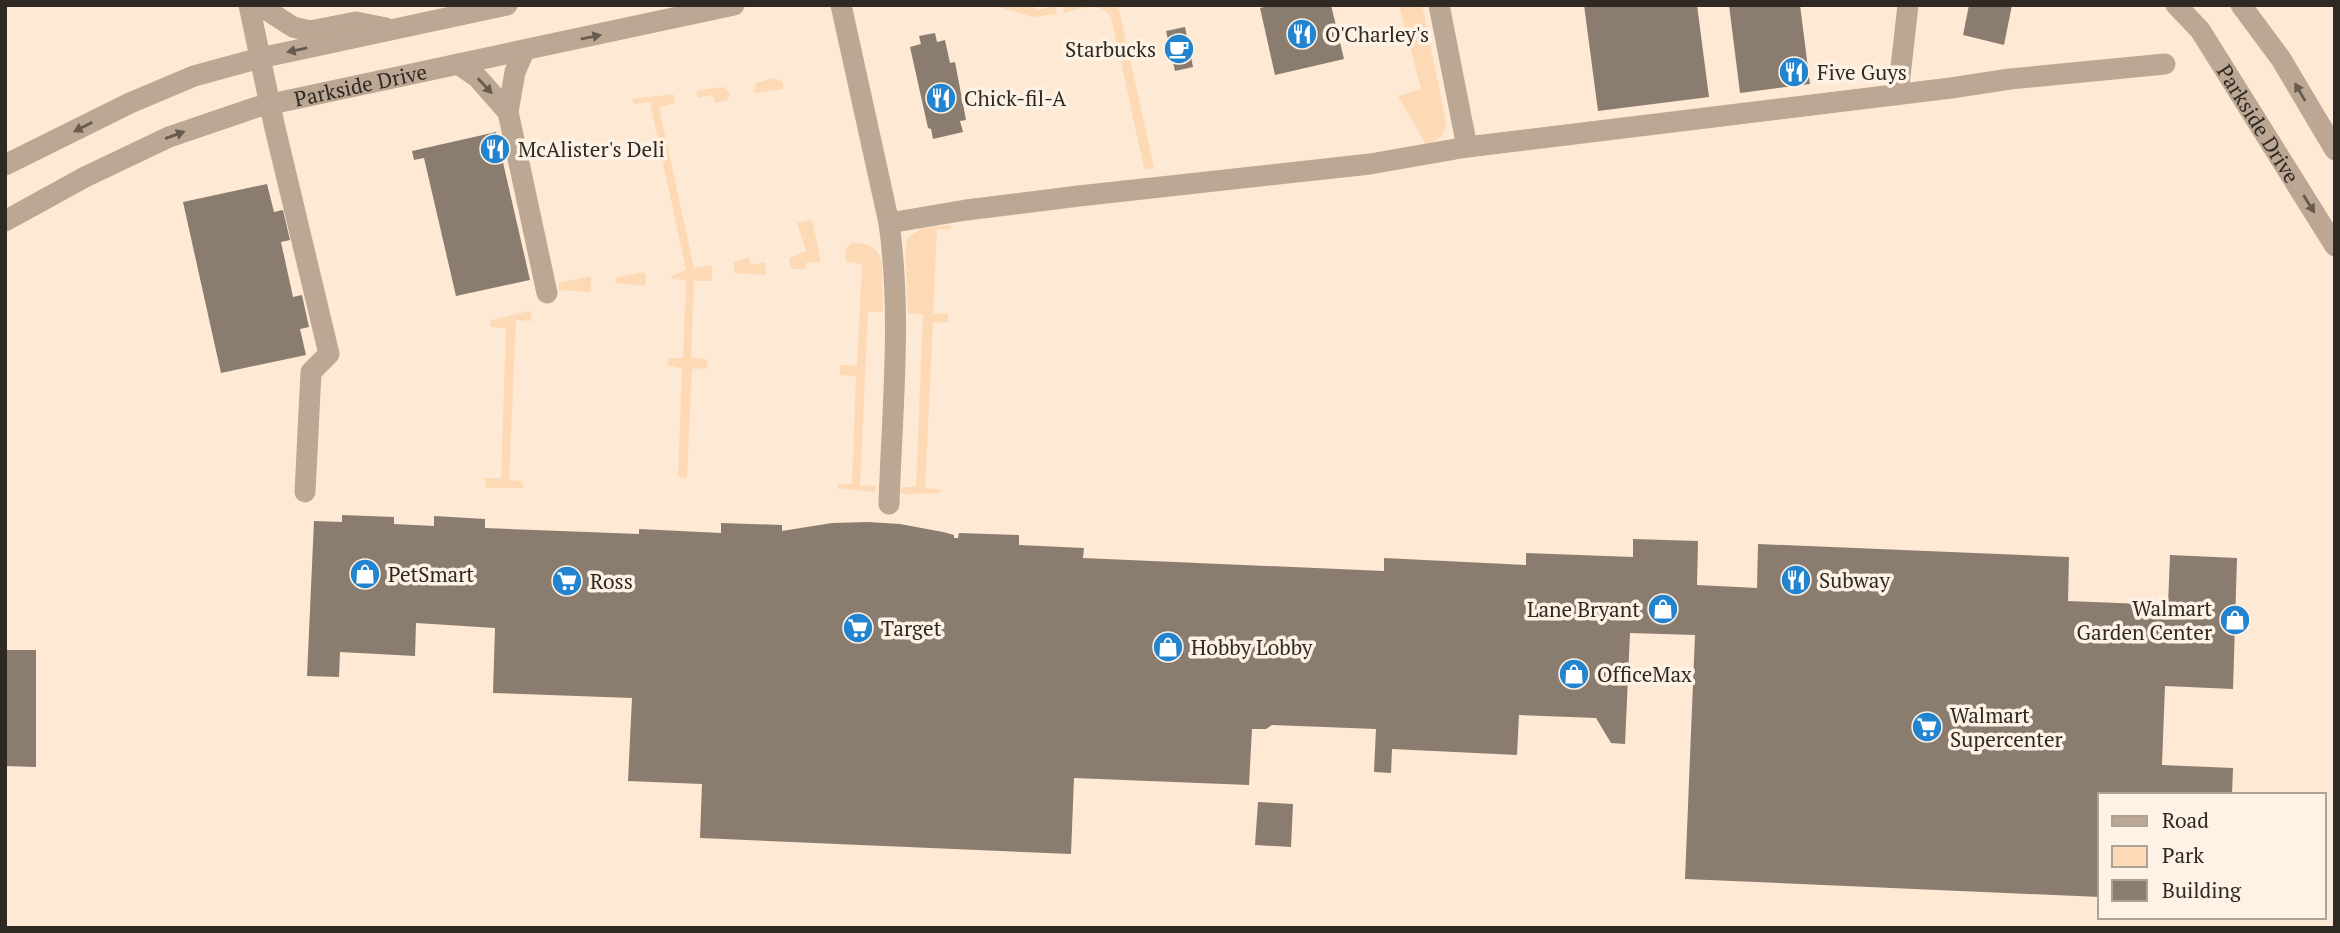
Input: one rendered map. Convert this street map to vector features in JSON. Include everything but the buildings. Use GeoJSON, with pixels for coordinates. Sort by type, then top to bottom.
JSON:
{"type":"FeatureCollection","features":[{"type":"Feature","properties":{"kind":"street"},"geometry":{"type":"LineString","coordinates":[[249,5],[269,104],[328,354],[311,372],[305,492]]}},
{"type":"Feature","properties":{"kind":"street"},"geometry":{"type":"LineString","coordinates":[[259,5],[293,27],[310,31],[356,22],[395,29]]}},
{"type":"Feature","properties":{"kind":"street"},"geometry":{"type":"LineString","coordinates":[[5,165],[130,103],[194,76],[260,58],[507,5]]}},
{"type":"Feature","properties":{"kind":"street","name":"Parkside Drive"},"geometry":{"type":"LineString","coordinates":[[5,221],[85,177],[169,137],[269,104],[734,5]]}},
{"type":"Feature","properties":{"kind":"street"},"geometry":{"type":"LineString","coordinates":[[841,5],[890,223],[896,305],[889,504]]}},
{"type":"Feature","properties":{"kind":"street"},"geometry":{"type":"LineString","coordinates":[[1439,5],[1467,147]]}},
{"type":"Feature","properties":{"kind":"street"},"geometry":{"type":"LineString","coordinates":[[1898,94],[1908,5]]}},
{"type":"Feature","properties":{"kind":"street","name":"Parkside Drive"},"geometry":{"type":"LineString","coordinates":[[2176,5],[2200,30],[2335,246]]}},
{"type":"Feature","properties":{"kind":"street"},"geometry":{"type":"LineString","coordinates":[[2241,5],[2281,59],[2335,150]]}},
{"type":"Feature","properties":{"kind":"street"},"geometry":{"type":"LineString","coordinates":[[524,51],[515,72],[508,112],[547,293]]}},
{"type":"Feature","properties":{"kind":"street"},"geometry":{"type":"LineString","coordinates":[[458,64],[486,85],[508,112]]}},
{"type":"Feature","properties":{"kind":"street"},"geometry":{"type":"LineString","coordinates":[[890,223],[1068,197],[1370,164],[1467,147],[2010,79],[2165,64]]}},
{"type":"Feature","properties":{"kind":"shaded area"},"geometry":{"type":"Polygon","coordinates":[[[5,5],[2335,5],[2335,928],[5,928],[5,5]]]}},
{"type":"Feature","properties":{"kind":"green space"},"geometry":{"type":"Polygon","coordinates":[[[992,5],[1034,5],[1036,10],[1056,6],[1057,14],[1033,17],[992,5]]]}},
{"type":"Feature","properties":{"kind":"green space"},"geometry":{"type":"Polygon","coordinates":[[[1062,5],[1118,5],[1154,168],[1144,168],[1111,17],[1096,7],[1064,13],[1062,5]]]}},
{"type":"Feature","properties":{"kind":"green space"},"geometry":{"type":"Polygon","coordinates":[[[1399,5],[1422,5],[1446,122],[1440,137],[1426,145],[1398,96],[1421,89],[1399,5]]]}},
{"type":"Feature","properties":{"kind":"green space"},"geometry":{"type":"Polygon","coordinates":[[[774,78],[783,83],[783,89],[754,93],[756,83],[774,78]]]}},
{"type":"Feature","properties":{"kind":"green space"},"geometry":{"type":"Polygon","coordinates":[[[724,87],[730,93],[728,100],[715,103],[713,95],[699,98],[696,94],[698,90],[724,87]]]}},
{"type":"Feature","properties":{"kind":"green space"},"geometry":{"type":"Polygon","coordinates":[[[673,94],[675,103],[659,107],[694,268],[712,265],[712,281],[694,281],[691,358],[706,359],[708,368],[692,369],[687,478],[678,477],[682,368],[667,365],[669,358],[683,358],[686,280],[672,279],[671,276],[686,270],[650,102],[633,102],[633,99],[673,94]]]}},
{"type":"Feature","properties":{"kind":"green space"},"geometry":{"type":"Polygon","coordinates":[[[812,220],[821,262],[805,263],[806,269],[793,269],[789,258],[806,251],[797,223],[812,220]]]}},
{"type":"Feature","properties":{"kind":"green space"},"geometry":{"type":"Polygon","coordinates":[[[950,225],[952,229],[937,229],[933,313],[948,314],[948,323],[933,322],[925,488],[940,490],[940,493],[904,494],[900,492],[902,487],[916,487],[923,314],[908,313],[905,250],[907,239],[920,229],[950,225]]]}},
{"type":"Feature","properties":{"kind":"green space"},"geometry":{"type":"Polygon","coordinates":[[[851,243],[862,243],[875,249],[882,263],[883,312],[868,312],[860,485],[876,486],[875,492],[837,488],[838,484],[852,484],[856,376],[840,375],[840,365],[857,366],[862,264],[846,262],[845,250],[851,243]]]}},
{"type":"Feature","properties":{"kind":"green space"},"geometry":{"type":"Polygon","coordinates":[[[749,257],[751,265],[765,262],[766,275],[735,273],[733,262],[749,257]]]}},
{"type":"Feature","properties":{"kind":"green space"},"geometry":{"type":"Polygon","coordinates":[[[642,272],[646,274],[644,286],[615,283],[616,278],[642,272]]]}},
{"type":"Feature","properties":{"kind":"green space"},"geometry":{"type":"Polygon","coordinates":[[[591,276],[591,292],[559,290],[559,283],[591,276]]]}},
{"type":"Feature","properties":{"kind":"green space"},"geometry":{"type":"Polygon","coordinates":[[[530,311],[532,321],[516,320],[509,480],[522,481],[524,488],[486,488],[484,478],[501,478],[506,328],[490,327],[491,320],[530,311]]]}},
{"type":"Feature","properties":{"kind":"place","name":"O'Charley's"},"geometry":{"type":"Point","coordinates":[1302,34]}},
{"type":"Feature","properties":{"kind":"place","name":"Starbucks"},"geometry":{"type":"Point","coordinates":[1179,49]}},
{"type":"Feature","properties":{"kind":"place","name":"Five Guys"},"geometry":{"type":"Point","coordinates":[1794,72]}},
{"type":"Feature","properties":{"kind":"place","name":"Chick-fil-A"},"geometry":{"type":"Point","coordinates":[941,98]}},
{"type":"Feature","properties":{"kind":"place","name":"McAlister's Deli"},"geometry":{"type":"Point","coordinates":[495,149]}},
{"type":"Feature","properties":{"kind":"place","name":"PetSmart"},"geometry":{"type":"Point","coordinates":[365,574]}},
{"type":"Feature","properties":{"kind":"place","name":"Subway"},"geometry":{"type":"Point","coordinates":[1796,580]}},
{"type":"Feature","properties":{"kind":"place","name":"Ross"},"geometry":{"type":"Point","coordinates":[567,581]}},
{"type":"Feature","properties":{"kind":"place","name":"Lane Bryant"},"geometry":{"type":"Point","coordinates":[1663,609]}},
{"type":"Feature","properties":{"kind":"place","name":"Walmart Garden Center"},"geometry":{"type":"Point","coordinates":[2235,620]}},
{"type":"Feature","properties":{"kind":"place","name":"Target"},"geometry":{"type":"Point","coordinates":[858,628]}},
{"type":"Feature","properties":{"kind":"place","name":"Hobby Lobby"},"geometry":{"type":"Point","coordinates":[1168,647]}},
{"type":"Feature","properties":{"kind":"place","name":"OfficeMax"},"geometry":{"type":"Point","coordinates":[1574,674]}},
{"type":"Feature","properties":{"kind":"place","name":"Walmart Supercenter"},"geometry":{"type":"Point","coordinates":[1927,727]}}]}
